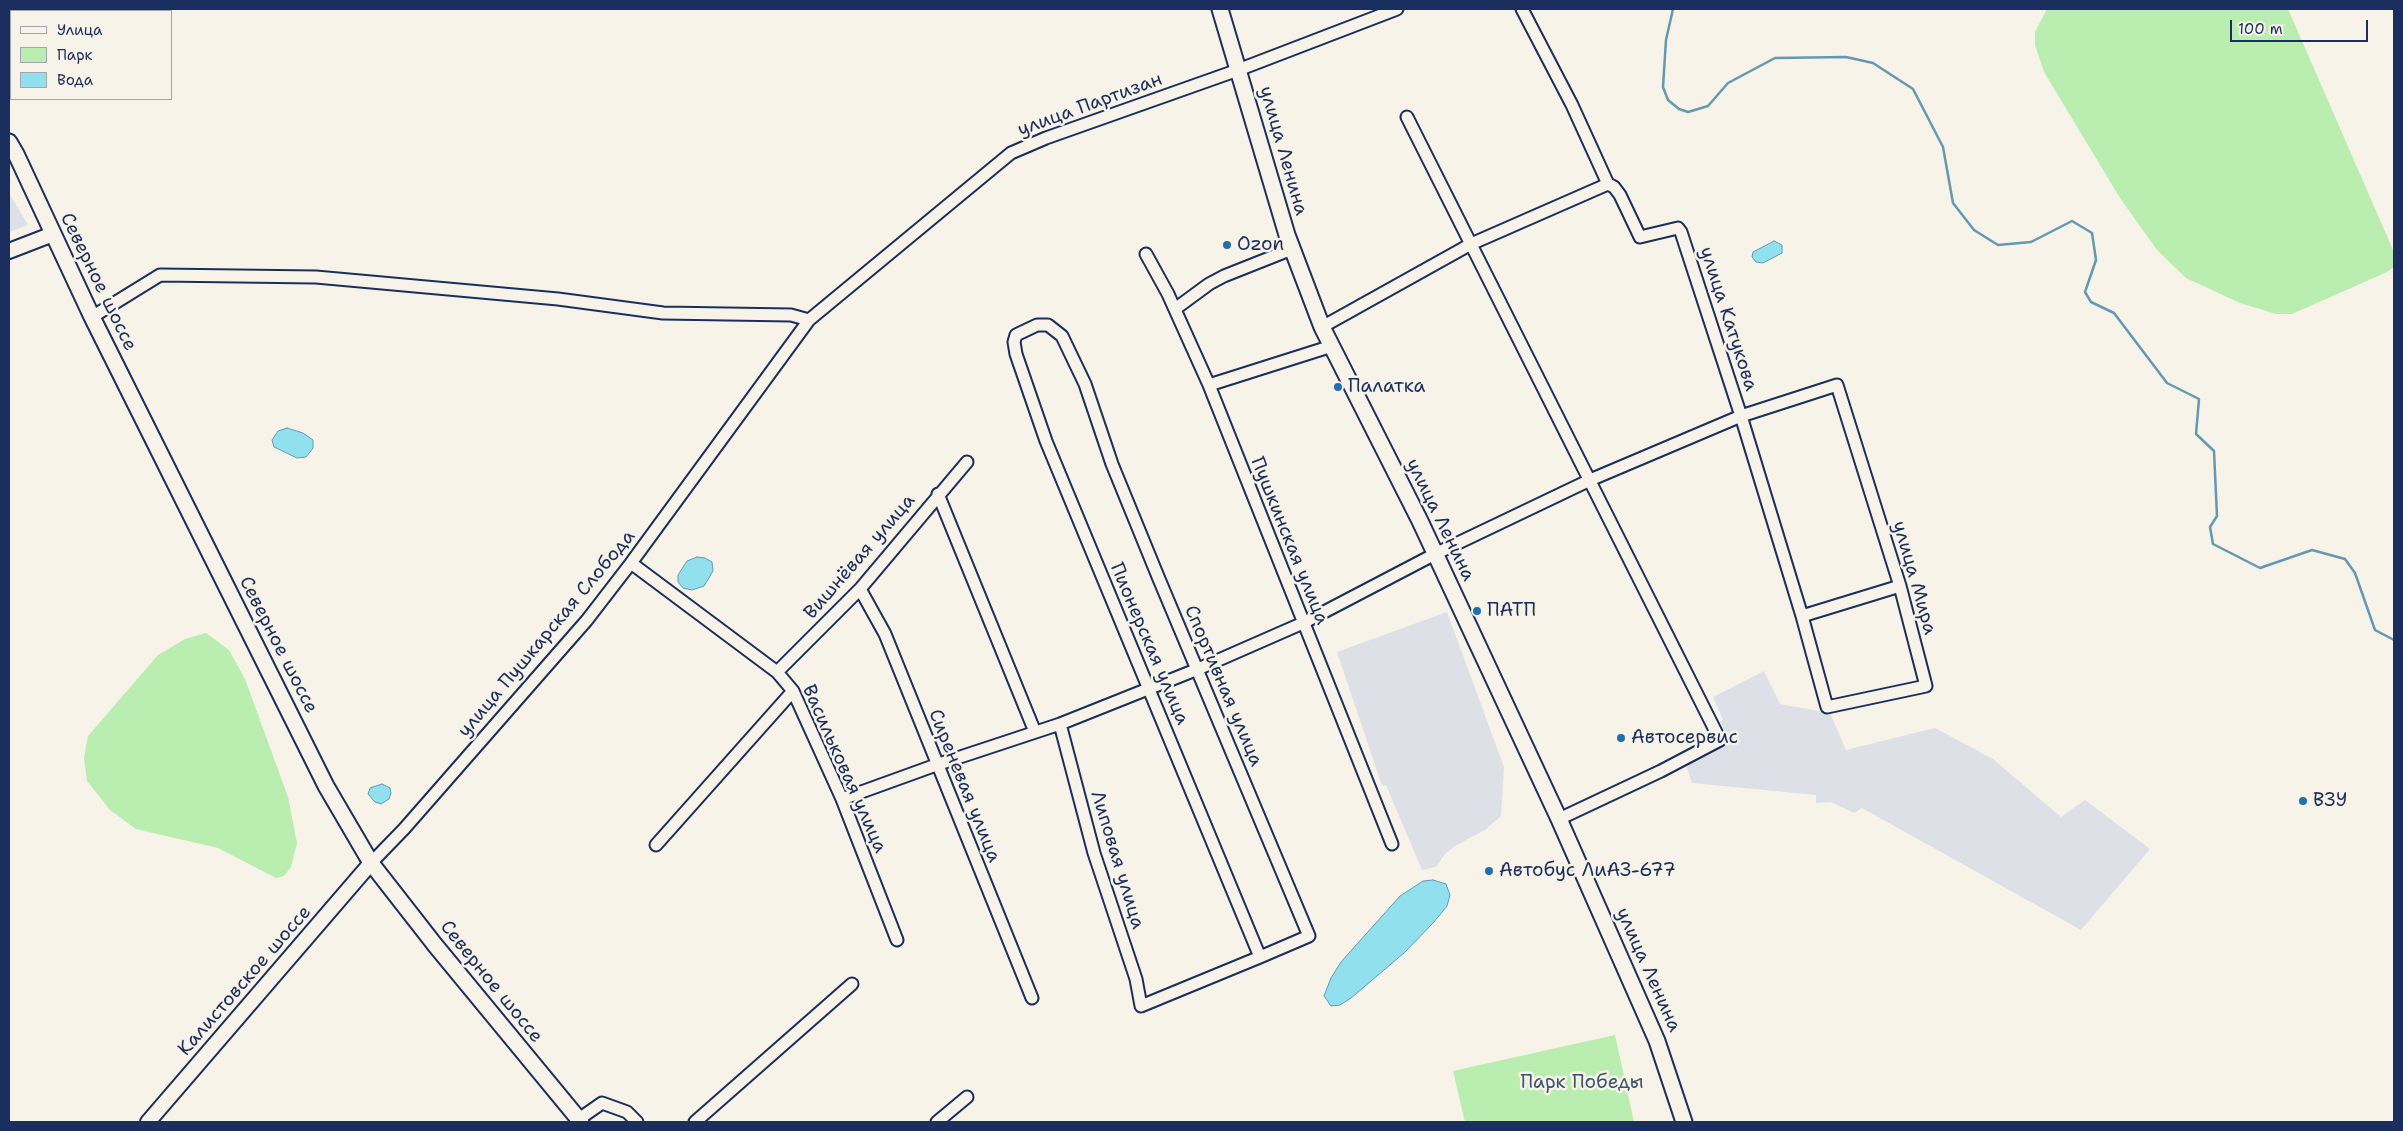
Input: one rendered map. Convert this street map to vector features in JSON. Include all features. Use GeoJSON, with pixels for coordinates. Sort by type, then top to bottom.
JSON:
{"type":"FeatureCollection","features":[{"type":"Feature","properties":{"kind":"main road","name":"улица Ленина"},"geometry":{"type":"LineString","coordinates":[[1220,9],[1292,249],[1322,327],[1435,554],[1559,819],[1658,1041],[1684,1122]]}},
{"type":"Feature","properties":{"kind":"main road","name":"Северное шоссе"},"geometry":{"type":"LineString","coordinates":[[9,142],[92,317],[326,786],[371,863],[435,945],[580,1121]]}},
{"type":"Feature","properties":{"kind":"street","name":"улица Партизан"},"geometry":{"type":"LineString","coordinates":[[809,320],[1011,153],[1046,138],[1238,70],[1397,9]]}},
{"type":"Feature","properties":{"kind":"street","name":"улица Катукова"},"geometry":{"type":"LineString","coordinates":[[1522,9],[1572,104],[1608,184],[1614,187],[1620,195],[1640,237],[1678,228],[1681,232],[1741,416],[1802,616],[1827,707]]}},
{"type":"Feature","properties":{"kind":"street"},"geometry":{"type":"LineString","coordinates":[[1407,117],[1720,740],[1661,771],[1559,819]]}},
{"type":"Feature","properties":{"kind":"street"},"geometry":{"type":"LineString","coordinates":[[1322,327],[1471,244],[1608,184]]}},
{"type":"Feature","properties":{"kind":"street"},"geometry":{"type":"LineString","coordinates":[[9,251],[52,234]]}},
{"type":"Feature","properties":{"kind":"street"},"geometry":{"type":"LineString","coordinates":[[1175,309],[1209,284],[1224,276],[1292,249]]}},
{"type":"Feature","properties":{"kind":"street","name":"Пушкинская улица"},"geometry":{"type":"LineString","coordinates":[[1146,254],[1175,309],[1208,385],[1392,844]]}},
{"type":"Feature","properties":{"kind":"street"},"geometry":{"type":"LineString","coordinates":[[92,317],[160,275],[316,277],[558,299],[663,313],[791,315],[809,320]]}},
{"type":"Feature","properties":{"kind":"street","name":"улица Пушкарская Слобода"},"geometry":{"type":"LineString","coordinates":[[371,863],[404,829],[545,668],[631,563],[809,320]]}},
{"type":"Feature","properties":{"kind":"street","name":"Спортивная улица"},"geometry":{"type":"LineString","coordinates":[[1014,342],[1016,336],[1036,325],[1048,325],[1062,336],[1085,384],[1116,472],[1309,936],[1141,1006]]}},
{"type":"Feature","properties":{"kind":"street","name":"Пионерская улица"},"geometry":{"type":"LineString","coordinates":[[1014,342],[1016,354],[1046,441],[1260,957]]}},
{"type":"Feature","properties":{"kind":"street"},"geometry":{"type":"LineString","coordinates":[[1208,385],[1332,346]]}},
{"type":"Feature","properties":{"kind":"street","name":"улица Мира"},"geometry":{"type":"LineString","coordinates":[[1741,416],[1837,385],[1900,586],[1926,686],[1827,707]]}},
{"type":"Feature","properties":{"kind":"street"},"geometry":{"type":"LineString","coordinates":[[842,799],[936,765],[1060,724],[1198,669],[1303,623],[1435,554],[1590,480],[1741,416]]}},
{"type":"Feature","properties":{"kind":"street","name":"Вишнёвая улица"},"geometry":{"type":"LineString","coordinates":[[777,672],[860,589],[938,494],[967,462]]}},
{"type":"Feature","properties":{"kind":"street"},"geometry":{"type":"LineString","coordinates":[[938,494],[1036,732]]}},
{"type":"Feature","properties":{"kind":"street","name":"Васильковая улица"},"geometry":{"type":"LineString","coordinates":[[631,563],[777,672],[793,690],[842,799],[897,940]]}},
{"type":"Feature","properties":{"kind":"street"},"geometry":{"type":"LineString","coordinates":[[1802,616],[1900,586]]}},
{"type":"Feature","properties":{"kind":"street","name":"Сиреневая улица"},"geometry":{"type":"LineString","coordinates":[[860,589],[885,634],[936,765],[1032,998]]}},
{"type":"Feature","properties":{"kind":"street"},"geometry":{"type":"LineString","coordinates":[[656,845],[793,690]]}},
{"type":"Feature","properties":{"kind":"street","name":"Липовая улица"},"geometry":{"type":"LineString","coordinates":[[1060,724],[1094,853],[1136,979],[1141,1006]]}},
{"type":"Feature","properties":{"kind":"street","name":"Калистовское шоссе"},"geometry":{"type":"LineString","coordinates":[[148,1122],[371,863]]}},
{"type":"Feature","properties":{"kind":"street"},"geometry":{"type":"LineString","coordinates":[[695,1122],[852,984]]}},
{"type":"Feature","properties":{"kind":"street"},"geometry":{"type":"LineString","coordinates":[[937,1122],[967,1097]]}},
{"type":"Feature","properties":{"kind":"street"},"geometry":{"type":"LineString","coordinates":[[580,1121],[602,1102],[626,1112],[637,1122]]}},
{"type":"Feature","properties":{"kind":"shaded area"},"geometry":{"type":"Polygon","coordinates":[[[9,193],[28,225],[9,232],[9,193]]]}},
{"type":"Feature","properties":{"kind":"shaded area"},"geometry":{"type":"Polygon","coordinates":[[[1447,612],[1504,767],[1501,816],[1485,830],[1455,846],[1445,854],[1436,867],[1422,870],[1386,785],[1382,786],[1337,652],[1447,612]]]}},
{"type":"Feature","properties":{"kind":"shaded area"},"geometry":{"type":"Polygon","coordinates":[[[1764,671],[1780,704],[1830,713],[1846,750],[1935,728],[1993,759],[2061,817],[2085,800],[2150,849],[2081,930],[1862,808],[1854,813],[1831,802],[1816,803],[1816,795],[1692,783],[1686,765],[1730,740],[1720,722],[1723,720],[1713,697],[1764,671]]]}},
{"type":"Feature","properties":{"kind":"green space"},"geometry":{"type":"Polygon","coordinates":[[[2047,9],[2288,9],[2394,252],[2394,267],[2387,272],[2292,314],[2276,314],[2240,303],[2186,278],[2157,250],[2120,198],[2044,72],[2035,45],[2035,32],[2047,9]]]}},
{"type":"Feature","properties":{"kind":"green space"},"geometry":{"type":"Polygon","coordinates":[[[206,633],[229,650],[245,679],[288,797],[297,843],[291,867],[284,876],[276,878],[218,848],[136,829],[110,810],[87,781],[84,758],[88,736],[158,655],[185,639],[206,633]]]}},
{"type":"Feature","properties":{"kind":"green space","name":"Парк Победы"},"geometry":{"type":"Polygon","coordinates":[[[1615,1035],[1634,1122],[1465,1122],[1453,1071],[1615,1035]]]}},
{"type":"Feature","properties":{"kind":"water"},"geometry":{"type":"Polygon","coordinates":[[[1774,241],[1782,245],[1782,253],[1763,263],[1756,262],[1752,257],[1753,252],[1774,241]]]}},
{"type":"Feature","properties":{"kind":"water"},"geometry":{"type":"Polygon","coordinates":[[[287,428],[303,433],[313,440],[313,448],[306,457],[297,458],[274,447],[272,440],[278,431],[287,428]]]}},
{"type":"Feature","properties":{"kind":"water"},"geometry":{"type":"Polygon","coordinates":[[[697,557],[705,558],[712,562],[713,571],[704,586],[692,590],[683,588],[678,582],[678,575],[687,561],[697,557]]]}},
{"type":"Feature","properties":{"kind":"water"},"geometry":{"type":"Polygon","coordinates":[[[382,784],[390,788],[391,793],[389,799],[381,804],[375,802],[368,794],[370,788],[382,784]]]}},
{"type":"Feature","properties":{"kind":"water"},"geometry":{"type":"Polygon","coordinates":[[[1433,880],[1446,884],[1450,895],[1447,906],[1404,953],[1351,998],[1340,1005],[1331,1006],[1324,996],[1331,978],[1341,962],[1400,896],[1423,881],[1433,880]]]}},
{"type":"Feature","properties":{"kind":"waterway"},"geometry":{"type":"LineString","coordinates":[[1673,9],[1666,40],[1663,87],[1668,100],[1679,109],[1688,112],[1708,106],[1728,83],[1775,58],[1846,57],[1873,63],[1913,89],[1943,147],[1953,203],[1974,230],[1998,245],[2031,242],[2072,221],[2092,233],[2096,260],[2085,292],[2091,302],[2114,313],[2167,383],[2199,399],[2196,434],[2214,451],[2217,516],[2210,527],[2213,544],[2260,568],[2312,550],[2345,559],[2355,573],[2375,630],[2394,640]]}},
{"type":"Feature","properties":{"kind":"place","name":"Ozon"},"geometry":{"type":"Point","coordinates":[1227,245]}},
{"type":"Feature","properties":{"kind":"place","name":"Палатка"},"geometry":{"type":"Point","coordinates":[1338,387]}},
{"type":"Feature","properties":{"kind":"place","name":"ПАТП"},"geometry":{"type":"Point","coordinates":[1477,611]}},
{"type":"Feature","properties":{"kind":"place","name":"Автосервис"},"geometry":{"type":"Point","coordinates":[1621,738]}},
{"type":"Feature","properties":{"kind":"place","name":"ВЗУ"},"geometry":{"type":"Point","coordinates":[2303,801]}},
{"type":"Feature","properties":{"kind":"place","name":"Автобус ЛиАЗ-677"},"geometry":{"type":"Point","coordinates":[1489,871]}}]}
